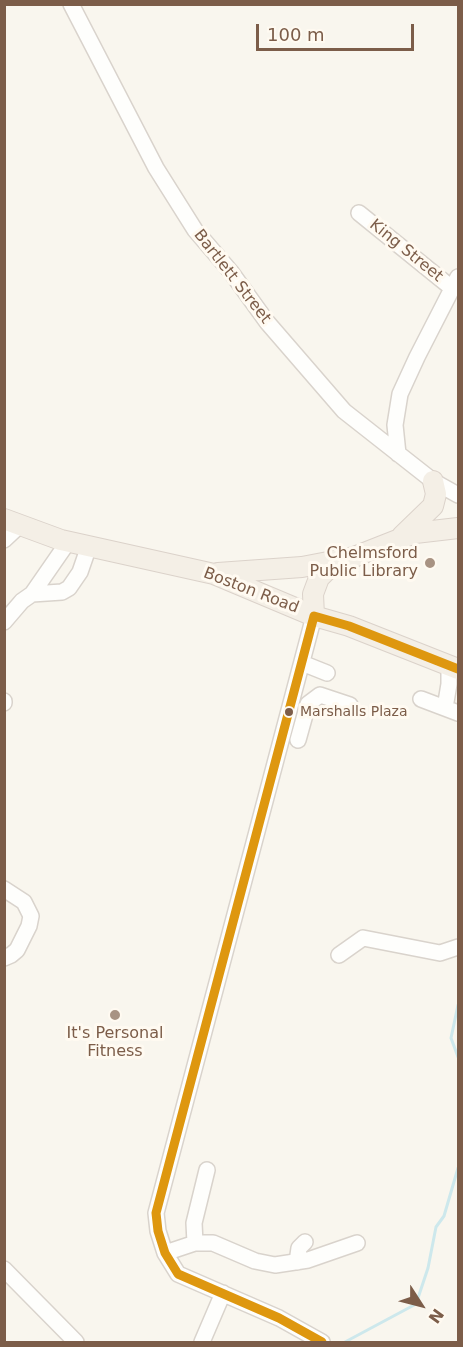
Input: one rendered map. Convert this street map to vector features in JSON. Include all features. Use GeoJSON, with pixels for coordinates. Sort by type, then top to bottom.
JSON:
{"type":"FeatureCollection","features":[{"type":"Feature","properties":{"kind":"main road"},"geometry":{"type":"LineString","coordinates":[[400,538],[433,506],[436,494],[433,481]]}},
{"type":"Feature","properties":{"kind":"main road","name":"Boston Road"},"geometry":{"type":"LineString","coordinates":[[12,522],[68,542],[214,574],[314,616],[349,626],[454,667]]}},
{"type":"Feature","properties":{"kind":"main road"},"geometry":{"type":"LineString","coordinates":[[314,616],[315,586],[327,570],[415,533],[459,528]]}},
{"type":"Feature","properties":{"kind":"main road"},"geometry":{"type":"LineString","coordinates":[[214,574],[302,567],[354,557]]}},
{"type":"Feature","properties":{"kind":"main road"},"geometry":{"type":"LineString","coordinates":[[315,586],[326,610],[349,626]]}},
{"type":"Feature","properties":{"kind":"street","name":"Bartlett Street"},"geometry":{"type":"LineString","coordinates":[[71,4],[156,168],[195,230],[231,272],[267,322],[344,411],[433,481],[459,495]]}},
{"type":"Feature","properties":{"kind":"street","name":"King Street"},"geometry":{"type":"LineString","coordinates":[[359,213],[456,283]]}},
{"type":"Feature","properties":{"kind":"street"},"geometry":{"type":"LineString","coordinates":[[398,454],[395,425],[400,394],[456,283]]}},
{"type":"Feature","properties":{"kind":"street"},"geometry":{"type":"LineString","coordinates":[[4,540],[12,522]]}},
{"type":"Feature","properties":{"kind":"street"},"geometry":{"type":"LineString","coordinates":[[4,622],[14,609],[32,594],[68,542]]}},
{"type":"Feature","properties":{"kind":"street"},"geometry":{"type":"LineString","coordinates":[[32,594],[62,592],[69,588],[80,572],[89,546]]}},
{"type":"Feature","properties":{"kind":"street"},"geometry":{"type":"LineString","coordinates":[[314,616],[156,1213],[158,1231],[165,1253],[178,1274],[279,1318],[322,1342]]}},
{"type":"Feature","properties":{"kind":"street"},"geometry":{"type":"LineString","coordinates":[[302,663],[327,673]]}},
{"type":"Feature","properties":{"kind":"street"},"geometry":{"type":"LineString","coordinates":[[452,711],[449,684],[454,667]]}},
{"type":"Feature","properties":{"kind":"street"},"geometry":{"type":"LineString","coordinates":[[452,711],[459,690]]}},
{"type":"Feature","properties":{"kind":"street"},"geometry":{"type":"LineString","coordinates":[[298,740],[308,704],[320,695],[350,705]]}},
{"type":"Feature","properties":{"kind":"street"},"geometry":{"type":"LineString","coordinates":[[421,699],[452,711]]}},
{"type":"Feature","properties":{"kind":"street"},"geometry":{"type":"LineString","coordinates":[[4,889],[21,899],[30,910],[29,926],[17,950],[4,958]]}},
{"type":"Feature","properties":{"kind":"street"},"geometry":{"type":"LineString","coordinates":[[339,955],[363,938],[440,953],[459,947]]}},
{"type":"Feature","properties":{"kind":"street"},"geometry":{"type":"LineString","coordinates":[[195,1243],[194,1223],[207,1170]]}},
{"type":"Feature","properties":{"kind":"street"},"geometry":{"type":"LineString","coordinates":[[165,1253],[195,1243],[213,1243],[255,1261],[275,1265],[297,1262],[315,1246]]}},
{"type":"Feature","properties":{"kind":"street"},"geometry":{"type":"LineString","coordinates":[[297,1262],[298,1248],[357,1243]]}},
{"type":"Feature","properties":{"kind":"street"},"geometry":{"type":"LineString","coordinates":[[4,1269],[76,1342]]}},
{"type":"Feature","properties":{"kind":"street"},"geometry":{"type":"LineString","coordinates":[[202,1342],[223,1293]]}},
{"type":"Feature","properties":{"kind":"waterway"},"geometry":{"type":"LineString","coordinates":[[458,1005],[451,1038],[458,1057]]}},
{"type":"Feature","properties":{"kind":"waterway"},"geometry":{"type":"LineString","coordinates":[[345,1342],[416,1304],[428,1268],[436,1227],[444,1216],[458,1168]]}},
{"type":"Feature","properties":{"kind":"transit line"},"geometry":{"type":"LineString","coordinates":[[322,1342],[279,1318],[178,1274],[165,1253],[158,1231],[156,1213],[314,616],[349,626],[458,669]]}},
{"type":"Feature","properties":{"kind":"place","name":"Chelmsford Public Library"},"geometry":{"type":"Point","coordinates":[430,563]}},
{"type":"Feature","properties":{"kind":"place","name":"Marshalls Plaza"},"geometry":{"type":"Point","coordinates":[289,712]}},
{"type":"Feature","properties":{"kind":"place","name":"It's Personal Fitness"},"geometry":{"type":"Point","coordinates":[115,1015]}}]}
